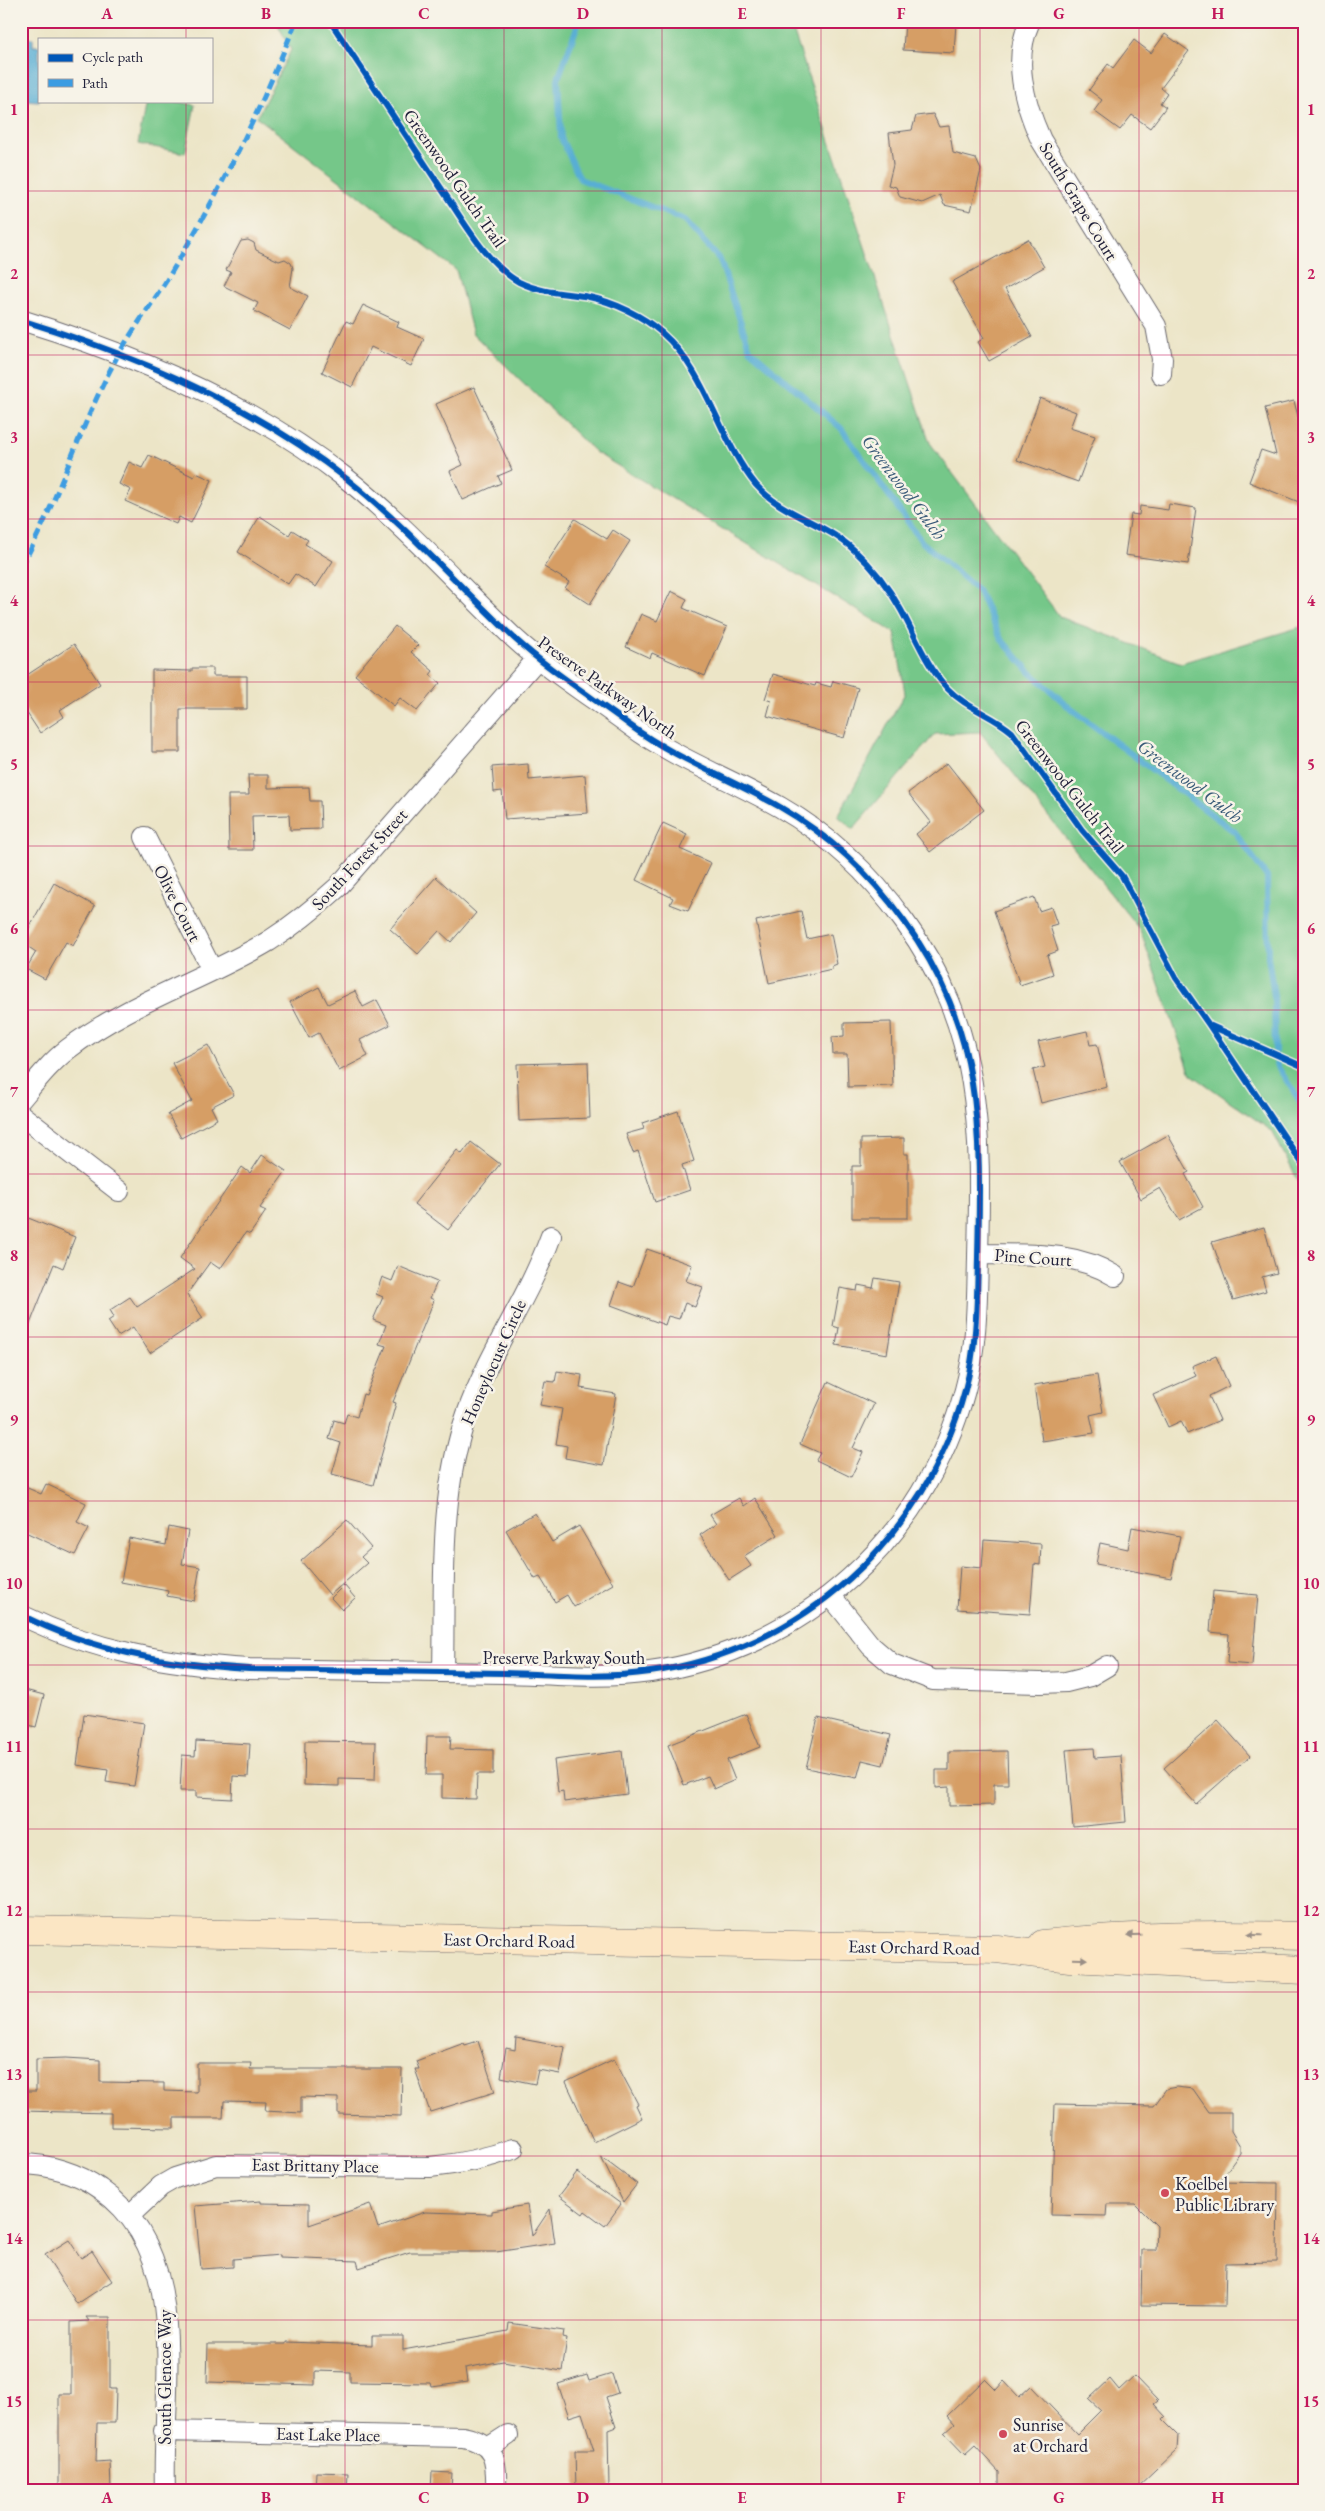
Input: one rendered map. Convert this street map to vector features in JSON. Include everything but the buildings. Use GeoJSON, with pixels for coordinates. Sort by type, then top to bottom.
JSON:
{"type":"FeatureCollection","features":[{"type":"Feature","properties":{"kind":"street","name":"South Grape Court"},"geometry":{"type":"LineString","coordinates":[[1030,21],[1021,56],[1021,78],[1029,114],[1041,140],[1156,326],[1162,359],[1161,374]]}},
{"type":"Feature","properties":{"kind":"street","name":"Preserve Parkway North"},"geometry":{"type":"LineString","coordinates":[[21,320],[136,362],[186,383],[244,411],[283,434],[342,476],[384,510],[538,658],[640,732],[782,808],[814,829],[857,865],[903,918],[925,952],[946,993],[963,1042],[974,1086],[980,1158],[978,1254]]}},
{"type":"Feature","properties":{"kind":"street","name":"South Forest Street"},"geometry":{"type":"LineString","coordinates":[[21,1099],[46,1070],[68,1049],[110,1021],[268,941],[307,915],[338,887],[538,658]]}},
{"type":"Feature","properties":{"kind":"street","name":"Olive Court"},"geometry":{"type":"LineString","coordinates":[[145,837],[212,970]]}},
{"type":"Feature","properties":{"kind":"street"},"geometry":{"type":"LineString","coordinates":[[21,1115],[119,1191]]}},
{"type":"Feature","properties":{"kind":"street","name":"Honeylocust Circle"},"geometry":{"type":"LineString","coordinates":[[443,1672],[447,1510],[458,1446],[476,1390],[551,1236]]}},
{"type":"Feature","properties":{"kind":"street","name":"Pine Court"},"geometry":{"type":"LineString","coordinates":[[978,1254],[1061,1256],[1083,1260],[1115,1276]]}},
{"type":"Feature","properties":{"kind":"street","name":"Preserve Parkway South"},"geometry":{"type":"LineString","coordinates":[[21,1615],[81,1640],[128,1655],[185,1664],[249,1669],[622,1676],[656,1671],[730,1652],[773,1633],[831,1596],[874,1557],[899,1527],[921,1494],[941,1457],[954,1426],[971,1363],[976,1328],[978,1254]]}},
{"type":"Feature","properties":{"kind":"street"},"geometry":{"type":"LineString","coordinates":[[831,1596],[871,1646],[885,1658],[900,1668],[933,1680],[1040,1684],[1066,1682],[1090,1676],[1107,1666]]}},
{"type":"Feature","properties":{"kind":"street","name":"East Orchard Road"},"geometry":{"type":"LineString","coordinates":[[21,1930],[997,1949],[1070,1958],[1304,1970]]}},
{"type":"Feature","properties":{"kind":"street","name":"East Orchard Road"},"geometry":{"type":"LineString","coordinates":[[997,1949],[1128,1936],[1183,1934],[1304,1936]]}},
{"type":"Feature","properties":{"kind":"street","name":"East Brittany Place"},"geometry":{"type":"LineString","coordinates":[[130,2215],[161,2186],[175,2178],[216,2165],[430,2167],[486,2159],[513,2148]]}},
{"type":"Feature","properties":{"kind":"street","name":"South Glencoe Way"},"geometry":{"type":"LineString","coordinates":[[21,2164],[49,2168],[90,2182],[110,2196],[130,2215],[148,2246],[162,2289],[167,2342],[164,2431],[165,2490]]}},
{"type":"Feature","properties":{"kind":"street","name":"East Lake Place"},"geometry":{"type":"LineString","coordinates":[[164,2431],[462,2437],[475,2440],[488,2448]]}},
{"type":"Feature","properties":{"kind":"street"},"geometry":{"type":"LineString","coordinates":[[496,2490],[497,2469],[494,2457],[488,2448],[508,2435]]}},
{"type":"Feature","properties":{"kind":"green space","name":"Greenwood Gulch"},"geometry":{"type":"Polygon","coordinates":[[[276,21],[784,21],[793,30],[930,443],[1060,617],[1181,663],[1304,626],[1304,1192],[1272,1131],[1191,1074],[1140,930],[980,732],[935,734],[853,829],[838,816],[905,693],[895,633],[595,452],[473,334],[456,270],[257,117],[291,50],[276,21]]]}},
{"type":"Feature","properties":{"kind":"green space"},"geometry":{"type":"Polygon","coordinates":[[[146,102],[178,102],[195,105],[185,153],[138,144],[146,102]]]}},
{"type":"Feature","properties":{"kind":"water"},"geometry":{"type":"Polygon","coordinates":[[[21,27],[25,38],[33,38],[33,46],[38,46],[38,101],[22,100],[22,113],[21,27]]]}},
{"type":"Feature","properties":{"kind":"waterway","name":"Greenwood Gulch"},"geometry":{"type":"LineString","coordinates":[[579,21],[558,79],[561,138],[580,179],[685,220],[720,260],[750,350],[841,428],[922,542],[978,590],[1001,639],[1030,672],[1070,708],[1235,832],[1267,877],[1268,957],[1274,996],[1275,1056],[1278,1067],[1304,1108]]}},
{"type":"Feature","properties":{"kind":"marked path"},"geometry":{"type":"LineString","coordinates":[[21,567],[35,542],[92,409],[117,357],[174,268],[224,178],[255,117],[296,21]]}},
{"type":"Feature","properties":{"kind":"cycle path","name":"Greenwood Gulch Trail"},"geometry":{"type":"LineString","coordinates":[[330,21],[466,226],[496,264],[507,274],[527,286],[545,291],[599,299],[637,315],[662,333],[678,349],[691,367],[743,467],[756,485],[778,504],[831,533],[861,557],[880,578],[891,594],[928,661],[948,689],[955,696],[1012,732],[1082,830],[1122,876],[1176,978],[1209,1025],[1304,1067]]}},
{"type":"Feature","properties":{"kind":"cycle path"},"geometry":{"type":"LineString","coordinates":[[21,320],[107,349],[192,385],[233,405],[311,452],[369,497],[514,638],[557,673],[648,738],[780,807],[815,830],[848,857],[878,888],[904,921],[930,961],[949,1001],[963,1041],[972,1082],[977,1123],[979,1166],[977,1307],[972,1357],[965,1390],[946,1444],[920,1493],[888,1538],[850,1578],[806,1612],[758,1639],[706,1660],[632,1674],[577,1676],[249,1669],[189,1664],[132,1654],[77,1638],[21,1615]]}},
{"type":"Feature","properties":{"kind":"cycle path"},"geometry":{"type":"LineString","coordinates":[[1209,1025],[1304,1166]]}},
{"type":"Feature","properties":{"kind":"place","name":"Koelbel Public Library"},"geometry":{"type":"Point","coordinates":[1165,2193]}},
{"type":"Feature","properties":{"kind":"place","name":"Sunrise at Orchard"},"geometry":{"type":"Point","coordinates":[1003,2434]}}]}
